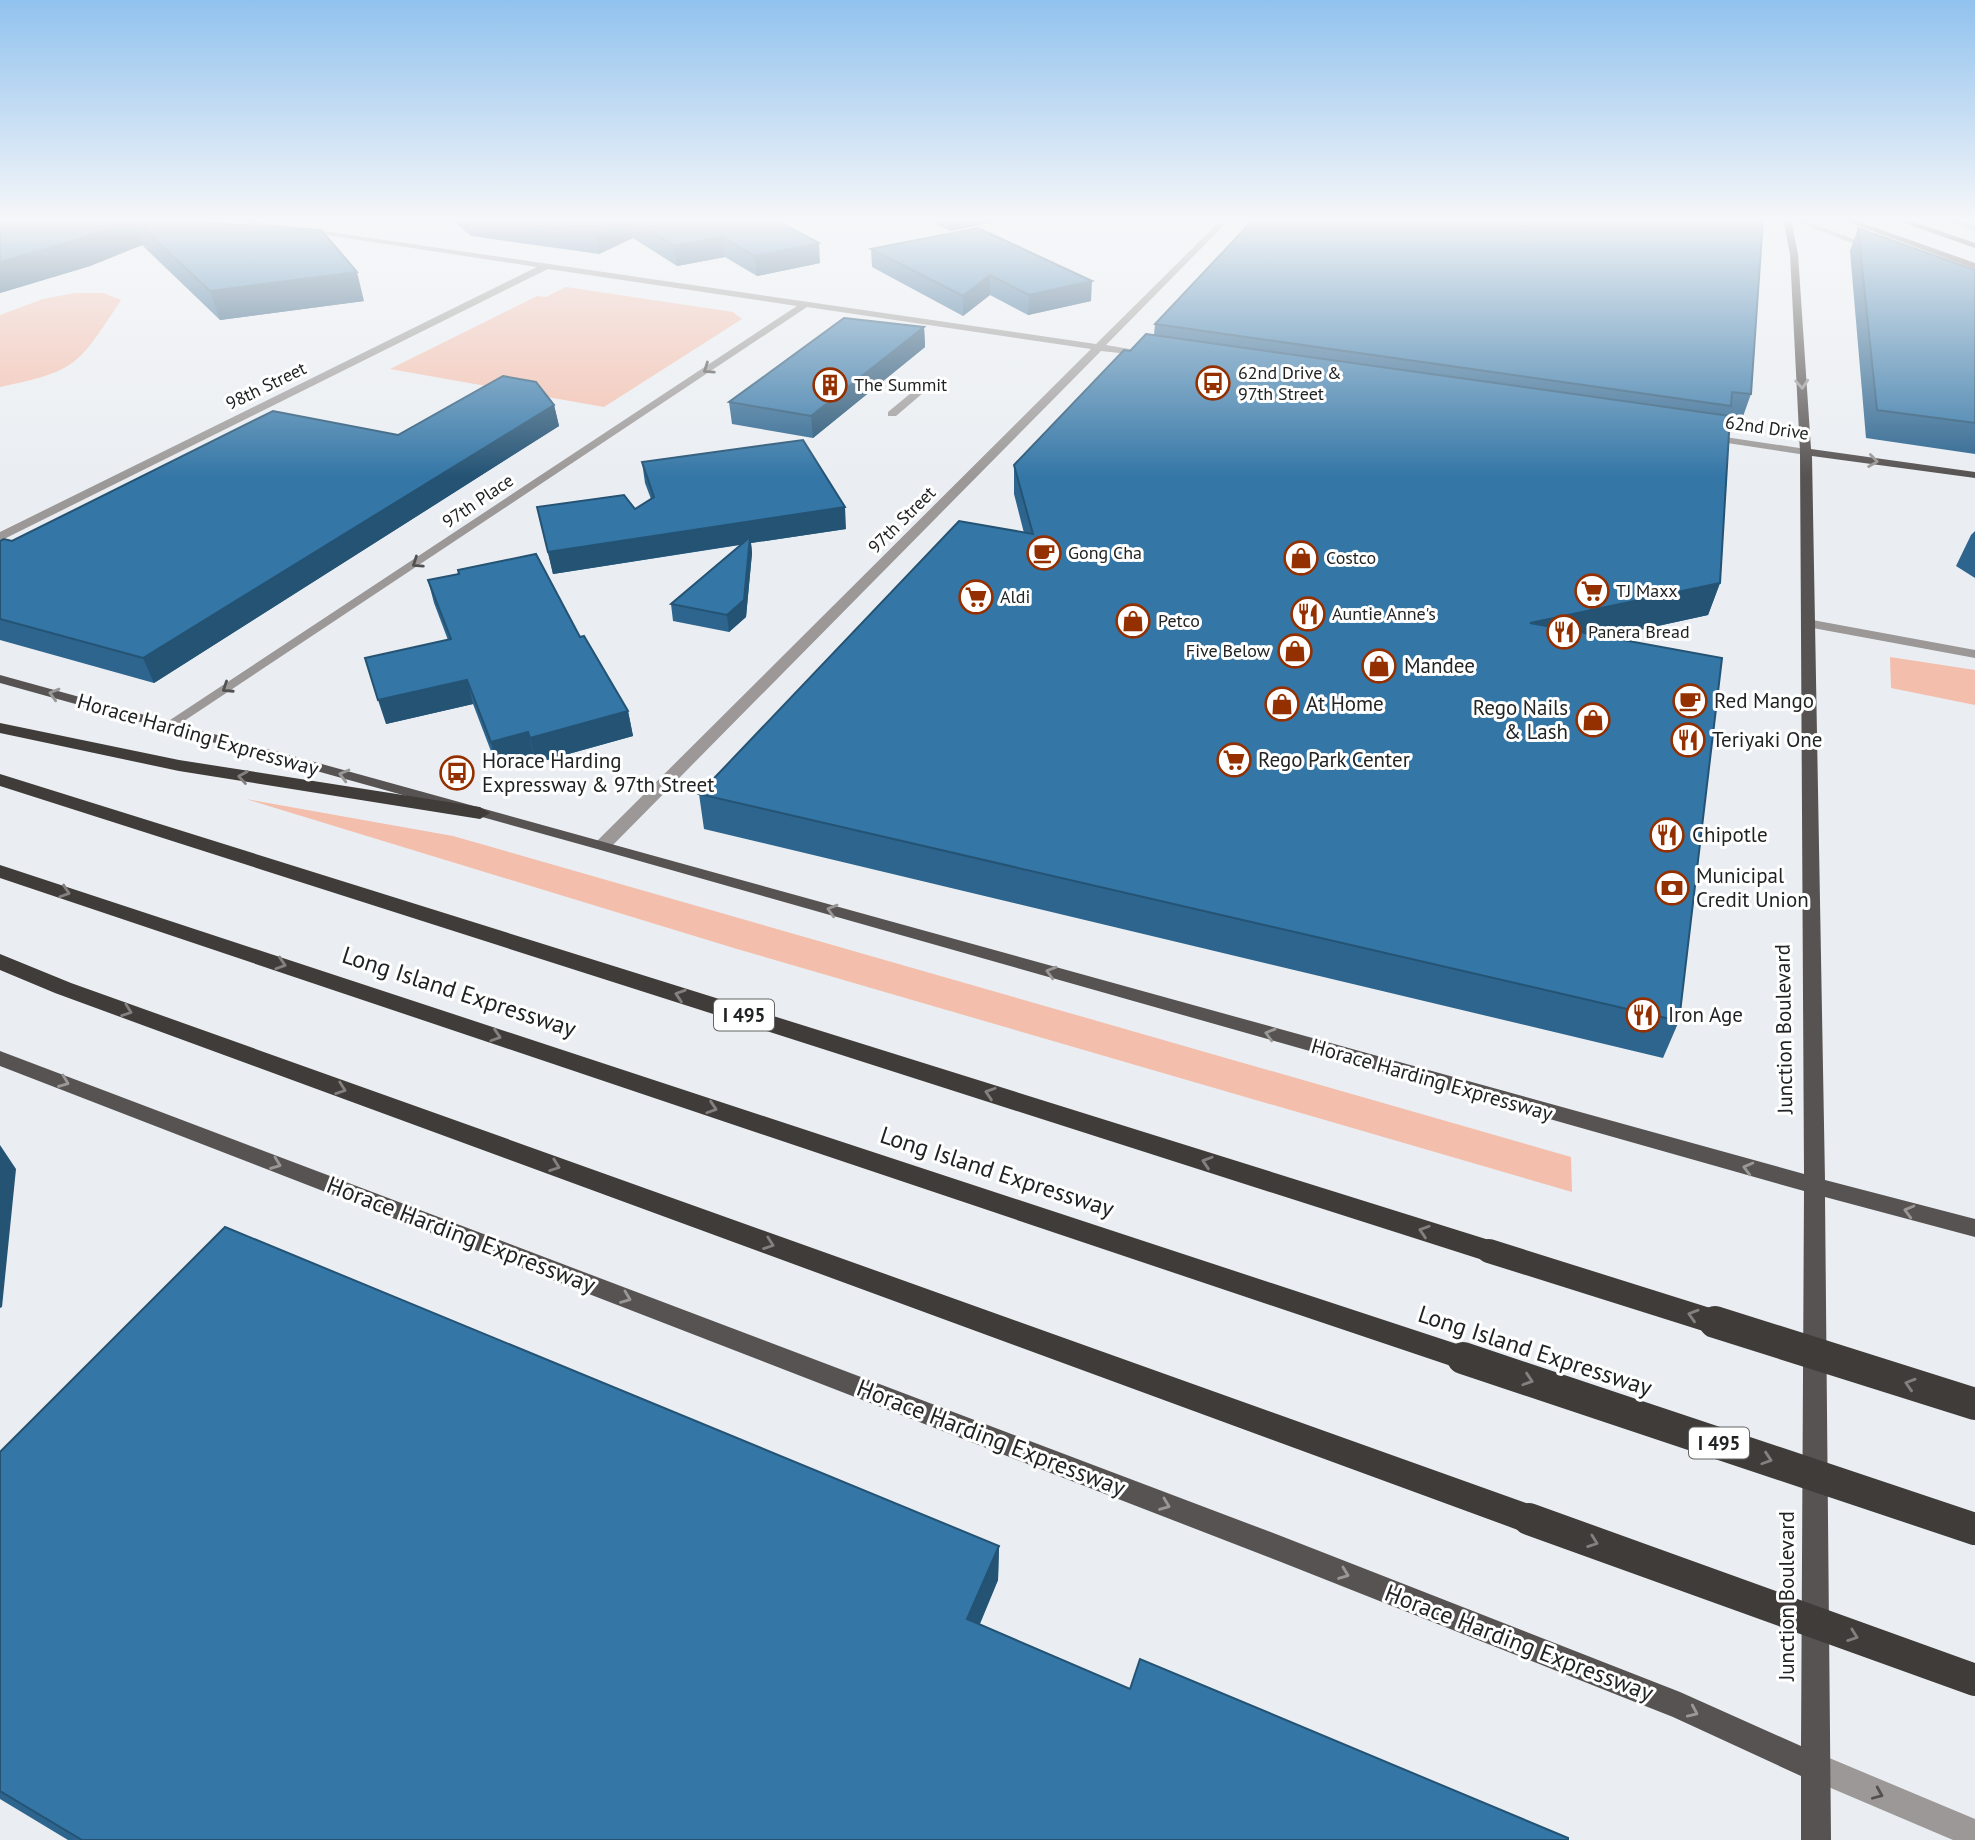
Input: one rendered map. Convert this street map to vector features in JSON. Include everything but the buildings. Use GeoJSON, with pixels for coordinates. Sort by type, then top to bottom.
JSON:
{"type":"FeatureCollection","features":[{"type":"Feature","properties":{"kind":"highway"},"geometry":{"type":"LineString","coordinates":[[0,727],[109,754],[480,813]]}},
{"type":"Feature","properties":{"kind":"highway","name":"I 495"},"geometry":{"type":"LineString","coordinates":[[0,780],[1975,1404]]}},
{"type":"Feature","properties":{"kind":"highway","name":"Long Island Expressway"},"geometry":{"type":"LineString","coordinates":[[0,871],[1975,1528]]}},
{"type":"Feature","properties":{"kind":"highway"},"geometry":{"type":"LineString","coordinates":[[0,961],[63,988],[1975,1680]]}},
{"type":"Feature","properties":{"kind":"highway"},"geometry":{"type":"LineString","coordinates":[[0,970],[63,988]]}},
{"type":"Feature","properties":{"kind":"main road","name":"Junction Boulevard"},"geometry":{"type":"LineString","coordinates":[[1797,305],[1806,452],[1814,1186],[1816,1840]]}},
{"type":"Feature","properties":{"kind":"main road","name":"62nd Drive"},"geometry":{"type":"LineString","coordinates":[[1806,452],[1975,475]]}},
{"type":"Feature","properties":{"kind":"main road","name":"Horace Harding Expressway"},"geometry":{"type":"LineString","coordinates":[[0,679],[603,845],[1814,1186],[1975,1228]]}},
{"type":"Feature","properties":{"kind":"main road","name":"Horace Harding Expressway"},"geometry":{"type":"LineString","coordinates":[[0,1058],[1281,1549],[1680,1706],[1815,1767]]}},
{"type":"Feature","properties":{"kind":"street","name":"98th Street"},"geometry":{"type":"LineString","coordinates":[[0,537],[469,305]]}},
{"type":"Feature","properties":{"kind":"street","name":"97th Place"},"geometry":{"type":"LineString","coordinates":[[169,727],[805,305]]}},
{"type":"Feature","properties":{"kind":"street"},"geometry":{"type":"LineString","coordinates":[[812,305],[1152,355]]}},
{"type":"Feature","properties":{"kind":"street","name":"97th Street"},"geometry":{"type":"LineString","coordinates":[[603,845],[1140,305]]}},
{"type":"Feature","properties":{"kind":"street"},"geometry":{"type":"LineString","coordinates":[[892,414],[932,380]]}},
{"type":"Feature","properties":{"kind":"street","name":"62nd Drive"},"geometry":{"type":"LineString","coordinates":[[1695,435],[1806,452]]}},
{"type":"Feature","properties":{"kind":"street"},"geometry":{"type":"LineString","coordinates":[[1807,623],[1975,654]]}},
{"type":"Feature","properties":{"kind":"street","name":"Horace Harding Expressway"},"geometry":{"type":"LineString","coordinates":[[1815,1767],[1975,1834]]}},
{"type":"Feature","properties":{"kind":"shaded area"},"geometry":{"type":"Polygon","coordinates":[[[27,305],[118,305],[95,339],[74,362],[46,376],[0,387],[0,315],[27,305]]]}},
{"type":"Feature","properties":{"kind":"shaded area"},"geometry":{"type":"Polygon","coordinates":[[[519,305],[685,305],[733,312],[742,319],[604,407],[390,369],[519,305]]]}},
{"type":"Feature","properties":{"kind":"shaded area"},"geometry":{"type":"Polygon","coordinates":[[[1890,657],[1975,670],[1975,705],[1891,688],[1890,657]]]}},
{"type":"Feature","properties":{"kind":"shaded area"},"geometry":{"type":"Polygon","coordinates":[[[246,799],[453,836],[1571,1157],[1572,1192],[737,949],[246,799]]]}},
{"type":"Feature","properties":{"kind":"place","name":"62nd Drive & 97th Street"},"geometry":{"type":"Point","coordinates":[1213,383]}},
{"type":"Feature","properties":{"kind":"place","name":"The Summit"},"geometry":{"type":"Point","coordinates":[830,385]}},
{"type":"Feature","properties":{"kind":"place","name":"Gong Cha"},"geometry":{"type":"Point","coordinates":[1044,553]}},
{"type":"Feature","properties":{"kind":"place","name":"Costco"},"geometry":{"type":"Point","coordinates":[1301,558]}},
{"type":"Feature","properties":{"kind":"place","name":"TJ Maxx"},"geometry":{"type":"Point","coordinates":[1592,591]}},
{"type":"Feature","properties":{"kind":"place","name":"Aldi"},"geometry":{"type":"Point","coordinates":[976,597]}},
{"type":"Feature","properties":{"kind":"place","name":"Auntie Anne's"},"geometry":{"type":"Point","coordinates":[1308,614]}},
{"type":"Feature","properties":{"kind":"place","name":"Petco"},"geometry":{"type":"Point","coordinates":[1133,621]}},
{"type":"Feature","properties":{"kind":"place","name":"Panera Bread"},"geometry":{"type":"Point","coordinates":[1564,632]}},
{"type":"Feature","properties":{"kind":"place","name":"Five Below"},"geometry":{"type":"Point","coordinates":[1295,651]}},
{"type":"Feature","properties":{"kind":"place","name":"Mandee"},"geometry":{"type":"Point","coordinates":[1379,666]}},
{"type":"Feature","properties":{"kind":"place","name":"Red Mango"},"geometry":{"type":"Point","coordinates":[1690,701]}},
{"type":"Feature","properties":{"kind":"place","name":"At Home"},"geometry":{"type":"Point","coordinates":[1282,704]}},
{"type":"Feature","properties":{"kind":"place","name":"Rego Nails & Lash"},"geometry":{"type":"Point","coordinates":[1593,720]}},
{"type":"Feature","properties":{"kind":"place","name":"Teriyaki One"},"geometry":{"type":"Point","coordinates":[1688,740]}},
{"type":"Feature","properties":{"kind":"place","name":"Rego Park Center"},"geometry":{"type":"Point","coordinates":[1234,760]}},
{"type":"Feature","properties":{"kind":"place","name":"Horace Harding Expressway & 97th Street"},"geometry":{"type":"Point","coordinates":[457,773]}},
{"type":"Feature","properties":{"kind":"place","name":"Chipotle"},"geometry":{"type":"Point","coordinates":[1667,835]}},
{"type":"Feature","properties":{"kind":"place","name":"Municipal Credit Union"},"geometry":{"type":"Point","coordinates":[1672,888]}},
{"type":"Feature","properties":{"kind":"place","name":"Iron Age"},"geometry":{"type":"Point","coordinates":[1643,1015]}}]}
